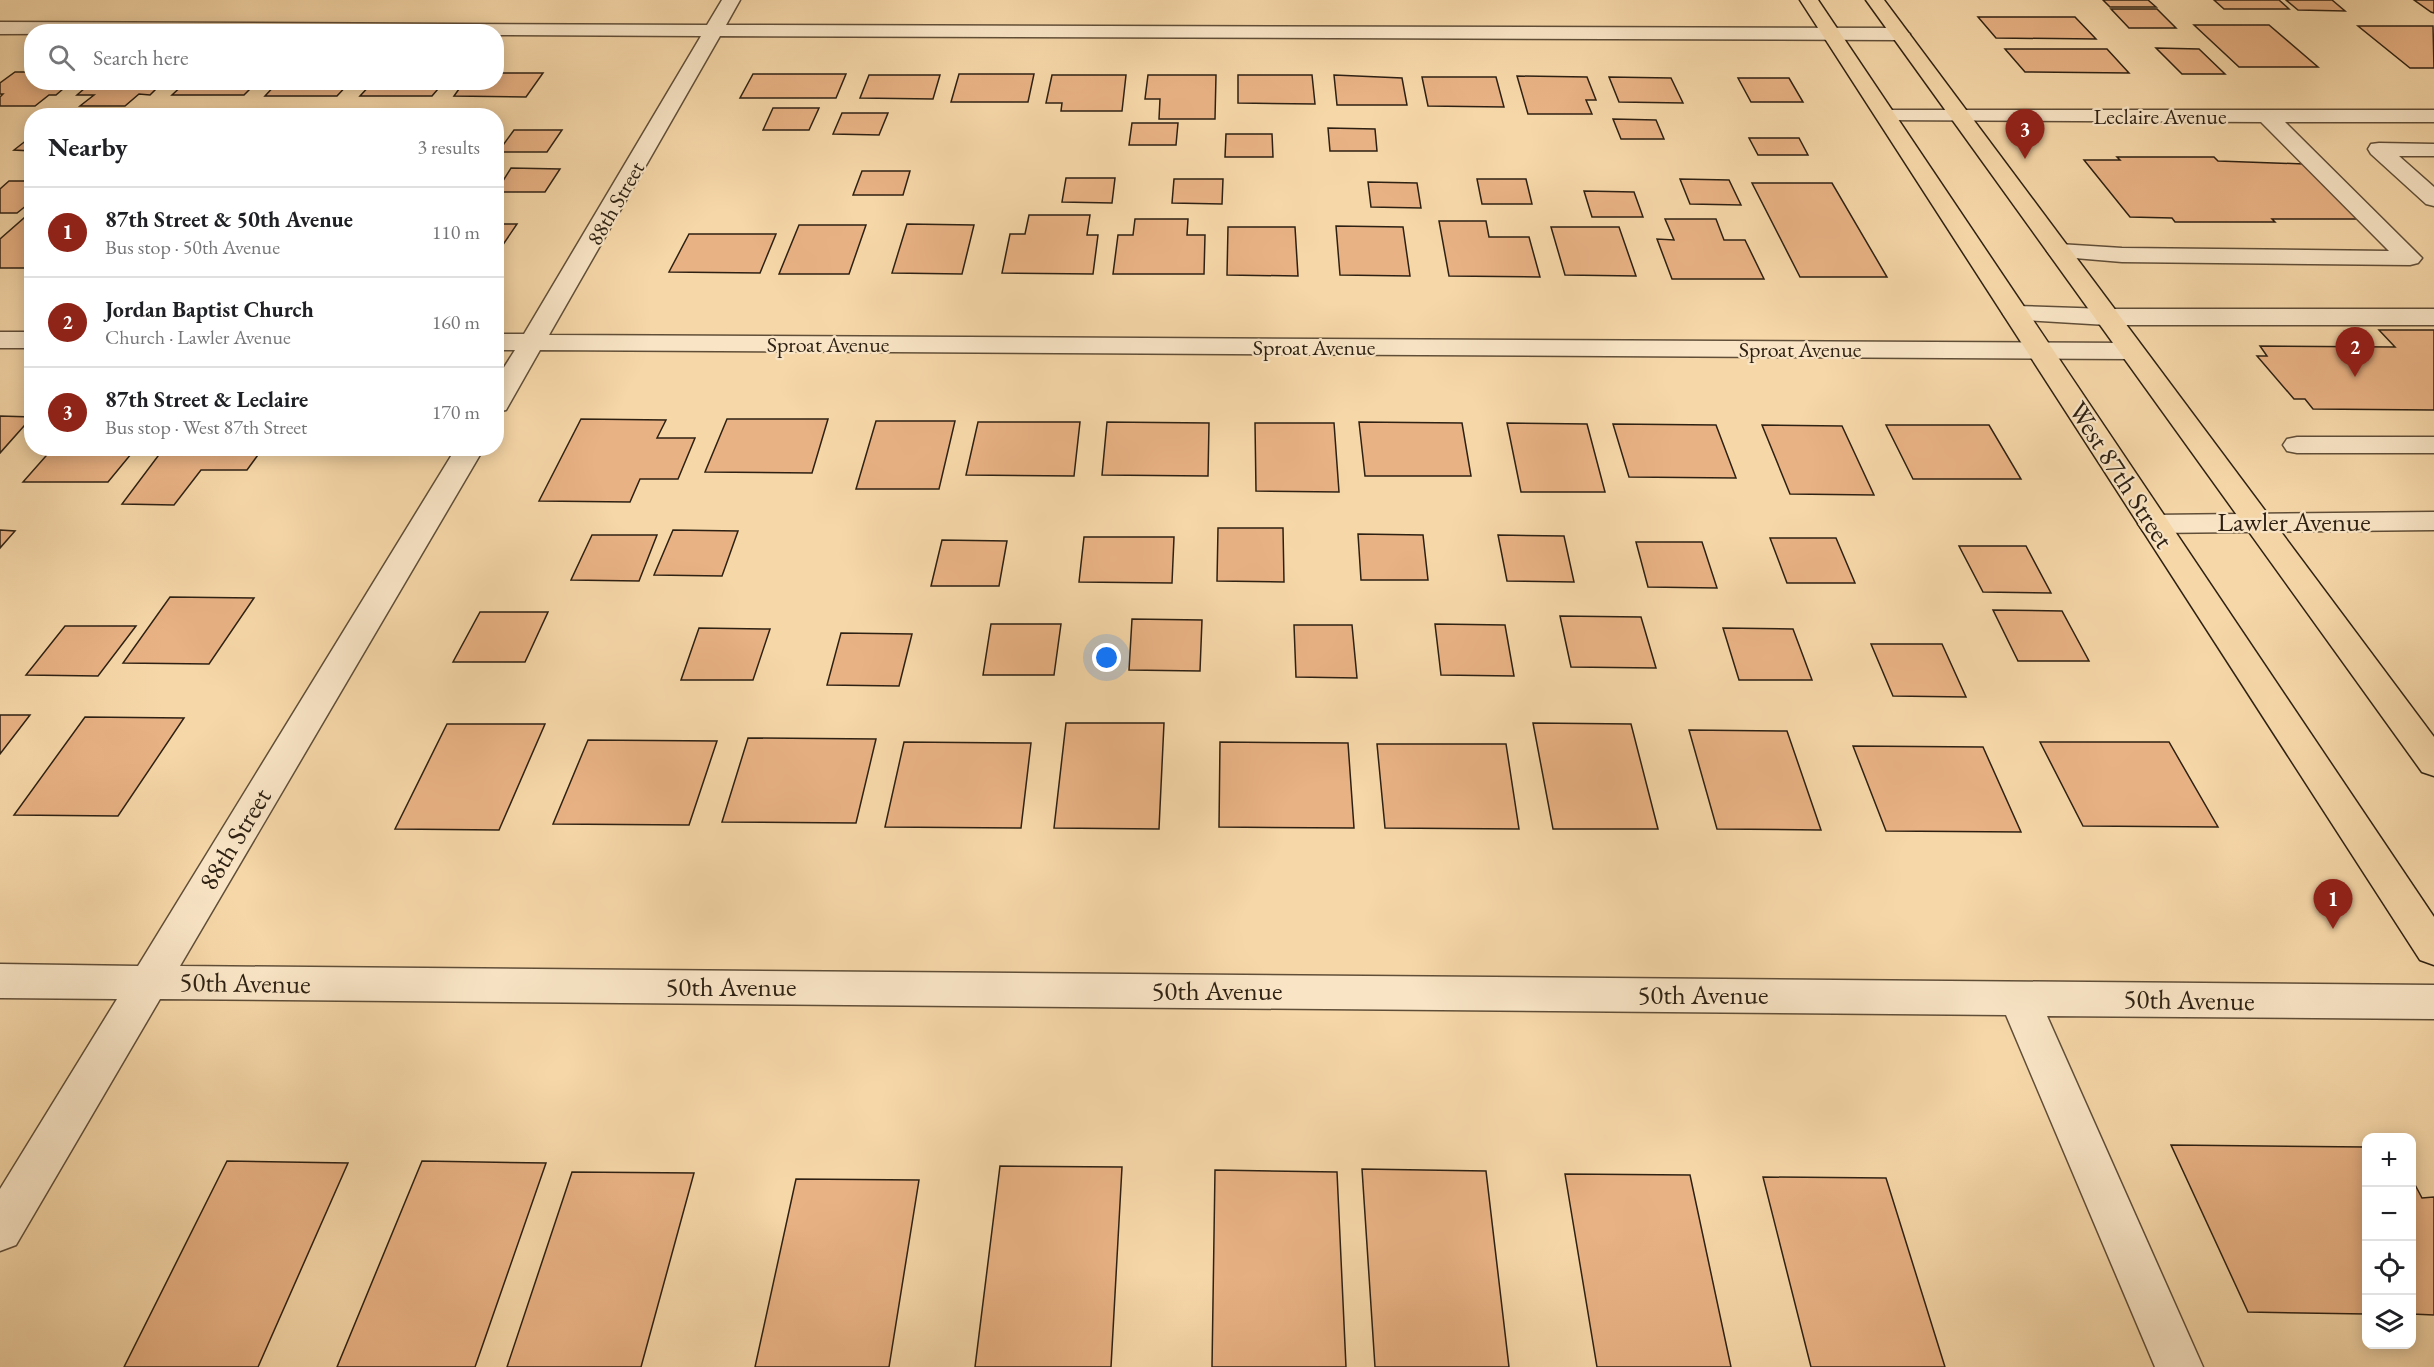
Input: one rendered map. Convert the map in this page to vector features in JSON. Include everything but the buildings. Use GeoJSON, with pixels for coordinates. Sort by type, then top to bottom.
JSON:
{"type":"FeatureCollection","features":[{"type":"Feature","properties":{"kind":"main road","name":"West 87th Street"},"geometry":{"type":"LineString","coordinates":[[1809,0],[2434,949]]}},
{"type":"Feature","properties":{"kind":"main road"},"geometry":{"type":"LineString","coordinates":[[1875,0],[2434,763]]}},
{"type":"Feature","properties":{"kind":"street","name":"88th Street"},"geometry":{"type":"LineString","coordinates":[[504,391],[731,0]]}},
{"type":"Feature","properties":{"kind":"street"},"geometry":{"type":"LineString","coordinates":[[0,28],[24,28]]}},
{"type":"Feature","properties":{"kind":"street"},"geometry":{"type":"LineString","coordinates":[[504,29],[1900,34]]}},
{"type":"Feature","properties":{"kind":"street","name":"Leclaire Avenue"},"geometry":{"type":"LineString","coordinates":[[1886,116],[2434,116]]}},
{"type":"Feature","properties":{"kind":"street"},"geometry":{"type":"LineString","coordinates":[[2059,251],[2122,255],[2410,258],[2267,116]]}},
{"type":"Feature","properties":{"kind":"street"},"geometry":{"type":"LineString","coordinates":[[2405,116],[2434,141]]}},
{"type":"Feature","properties":{"kind":"street"},"geometry":{"type":"LineString","coordinates":[[2434,150],[2379,149],[2434,199]]}},
{"type":"Feature","properties":{"kind":"street"},"geometry":{"type":"LineString","coordinates":[[2016,314],[2108,317],[2434,317]]}},
{"type":"Feature","properties":{"kind":"street"},"geometry":{"type":"LineString","coordinates":[[0,340],[24,340]]}},
{"type":"Feature","properties":{"kind":"street","name":"Sproat Avenue"},"geometry":{"type":"LineString","coordinates":[[504,342],[2132,351]]}},
{"type":"Feature","properties":{"kind":"street"},"geometry":{"type":"LineString","coordinates":[[2297,446],[2434,445]]}},
{"type":"Feature","properties":{"kind":"street","name":"88th Street"},"geometry":{"type":"LineString","coordinates":[[0,1230],[465,456]]}},
{"type":"Feature","properties":{"kind":"street","name":"Lawler Avenue"},"geometry":{"type":"LineString","coordinates":[[2153,524],[2434,521]]}},
{"type":"Feature","properties":{"kind":"street","name":"50th Avenue"},"geometry":{"type":"LineString","coordinates":[[0,981],[2434,1002]]}},
{"type":"Feature","properties":{"kind":"street"},"geometry":{"type":"LineString","coordinates":[[2019,998],[2179,1367]]}},
{"type":"Feature","properties":{"kind":"place","name":"87th Street & Leclaire"},"geometry":{"type":"Point","coordinates":[2025,159]}},
{"type":"Feature","properties":{"kind":"place","name":"Jordan Baptist Church"},"geometry":{"type":"Point","coordinates":[2355,377]}},
{"type":"Feature","properties":{"kind":"place","name":"87th Street & 50th Avenue"},"geometry":{"type":"Point","coordinates":[2333,929]}}]}
